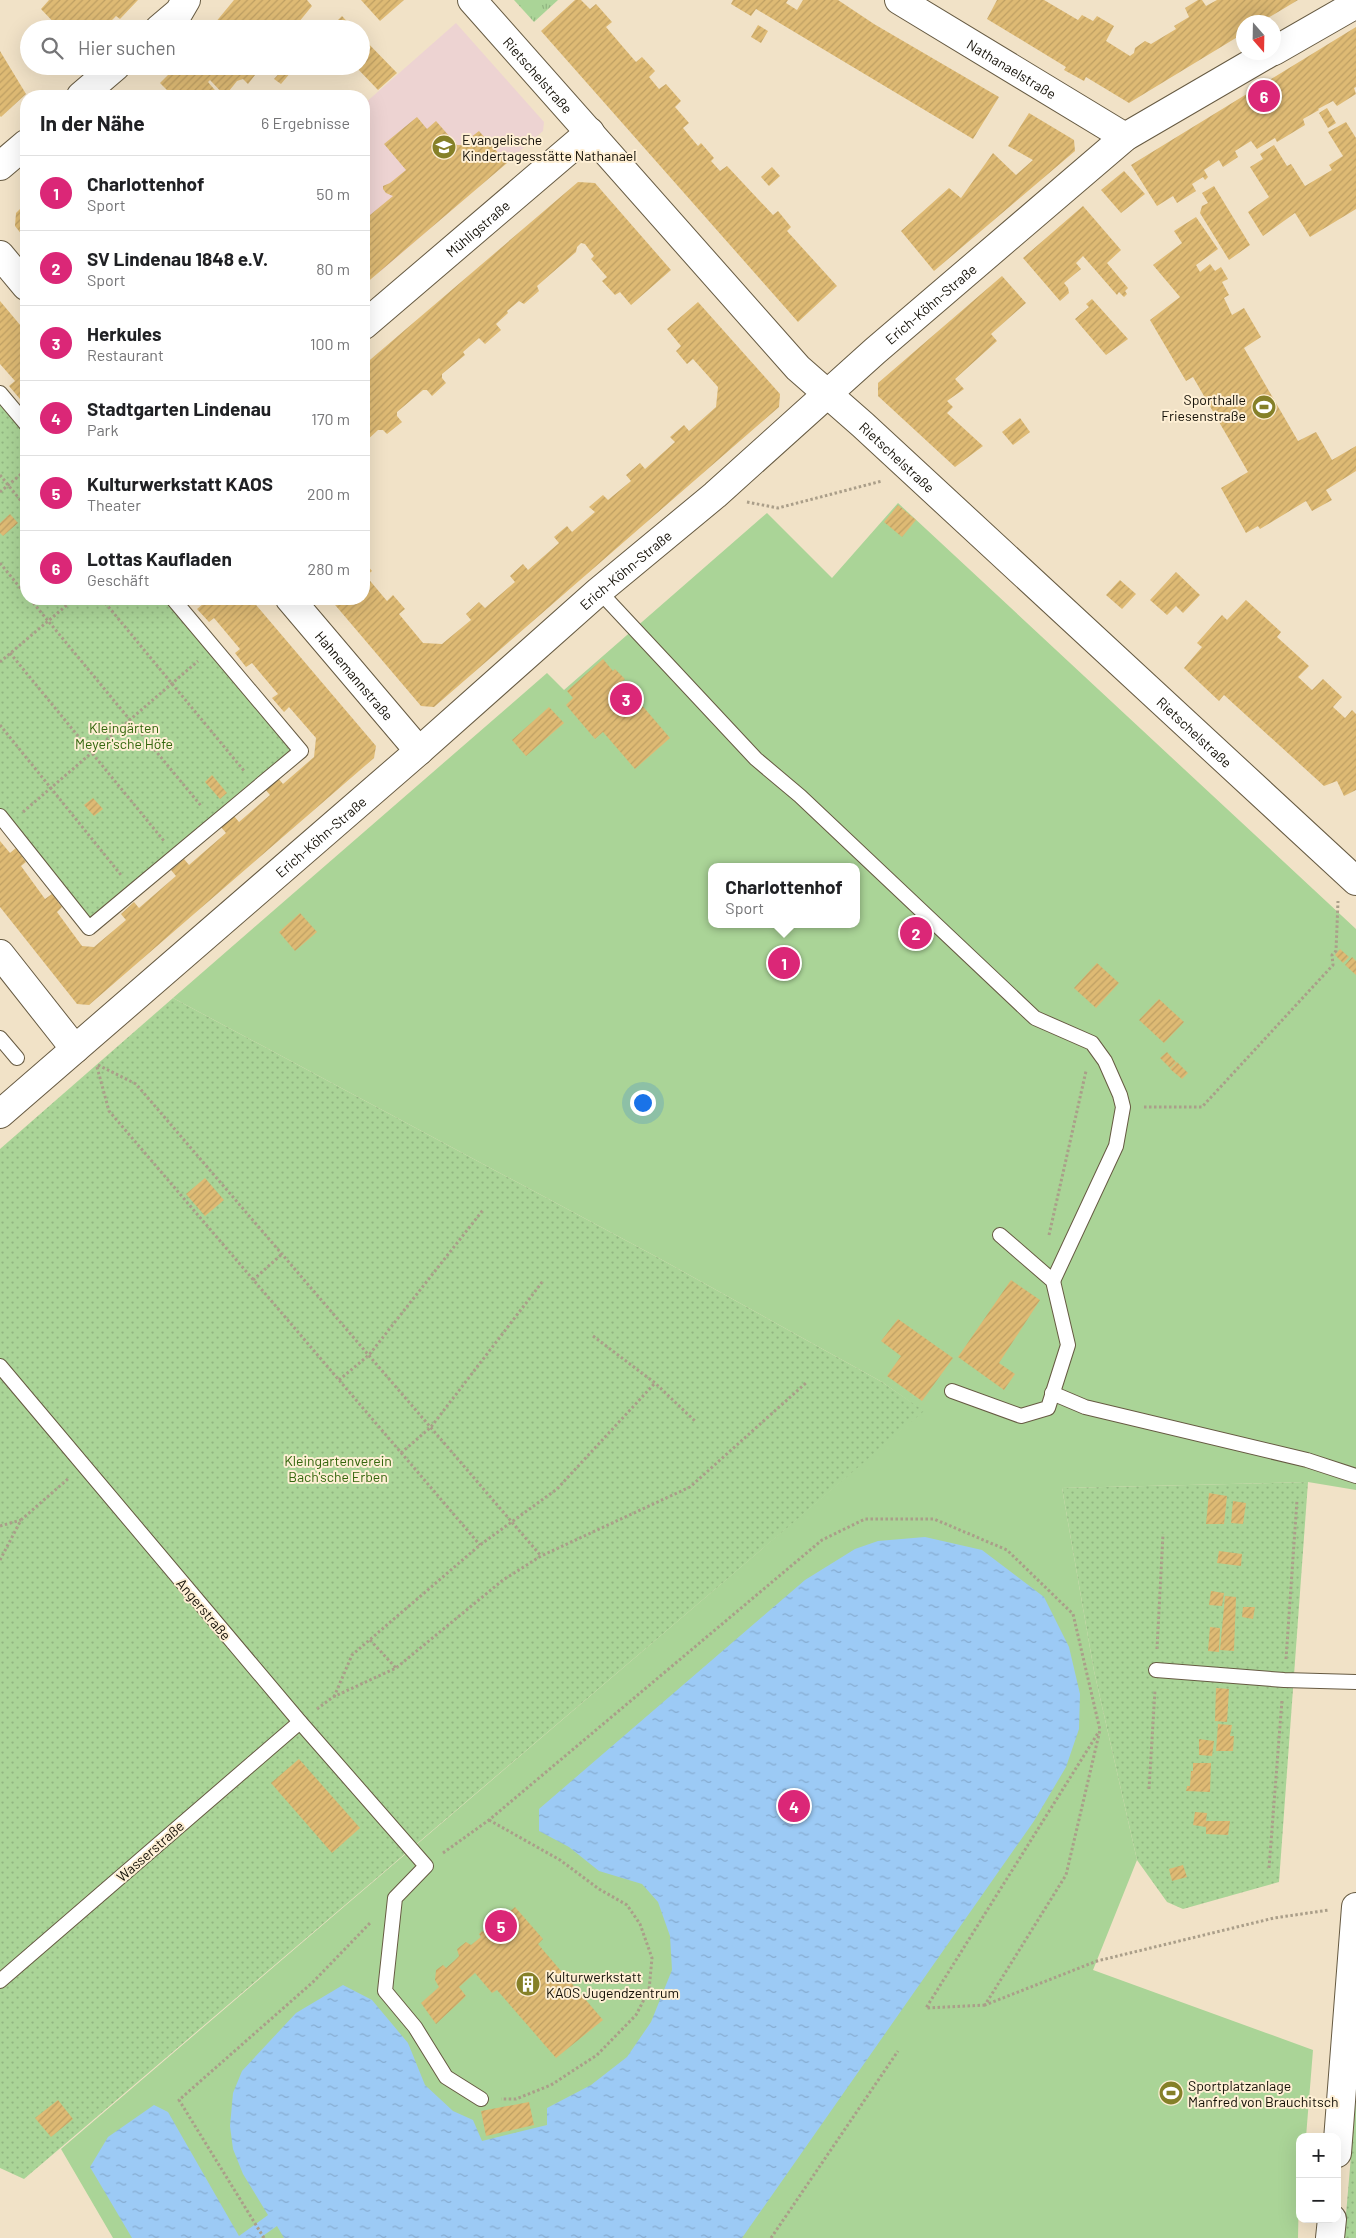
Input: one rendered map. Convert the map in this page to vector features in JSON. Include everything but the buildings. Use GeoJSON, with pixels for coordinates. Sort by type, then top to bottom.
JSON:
{"type":"FeatureCollection","features":[{"type":"Feature","properties":{"kind":"street"},"geometry":{"type":"LineString","coordinates":[[170,20],[179,12],[186,0]]}},
{"type":"Feature","properties":{"kind":"street","name":"Rietschelstraße"},"geometry":{"type":"LineString","coordinates":[[472,0],[798,368],[1349,875]]}},
{"type":"Feature","properties":{"kind":"street","name":"Nathanaelstraße"},"geometry":{"type":"LineString","coordinates":[[899,0],[1125,138]]}},
{"type":"Feature","properties":{"kind":"street","name":"Erich-Köhn-Straße"},"geometry":{"type":"LineString","coordinates":[[1281,47],[1356,4]]}},
{"type":"Feature","properties":{"kind":"street","name":"Erich-Köhn-Straße"},"geometry":{"type":"LineString","coordinates":[[0,1114],[419,751],[599,591],[715,495],[826,393],[1125,138],[1258,60]]}},
{"type":"Feature","properties":{"kind":"street"},"geometry":{"type":"LineString","coordinates":[[88,90],[106,75]]}},
{"type":"Feature","properties":{"kind":"street","name":"Mühligstraße"},"geometry":{"type":"LineString","coordinates":[[370,320],[590,132]]}},
{"type":"Feature","properties":{"kind":"street"},"geometry":{"type":"LineString","coordinates":[[0,166],[20,149]]}},
{"type":"Feature","properties":{"kind":"street"},"geometry":{"type":"LineString","coordinates":[[0,255],[20,279]]}},
{"type":"Feature","properties":{"kind":"street","name":"Hahnemannstraße"},"geometry":{"type":"LineString","coordinates":[[295,605],[419,751]]}},
{"type":"Feature","properties":{"kind":"street"},"geometry":{"type":"LineString","coordinates":[[0,954],[75,1049]]}},
{"type":"Feature","properties":{"kind":"street"},"geometry":{"type":"LineString","coordinates":[[1338,2133],[1346,1908]]}},
{"type":"Feature","properties":{"kind":"street"},"geometry":{"type":"LineString","coordinates":[[1330,2238],[1332,2223]]}},
{"type":"Feature","properties":{"kind":"lane"},"geometry":{"type":"LineString","coordinates":[[0,393],[20,417]]}},
{"type":"Feature","properties":{"kind":"lane"},"geometry":{"type":"LineString","coordinates":[[599,591],[756,759],[800,796],[1035,1018],[1092,1043],[1114,1078],[1123,1108],[1116,1146],[1053,1281]]}},
{"type":"Feature","properties":{"kind":"lane"},"geometry":{"type":"LineString","coordinates":[[4,820],[89,928],[301,752],[178,605]]}},
{"type":"Feature","properties":{"kind":"lane"},"geometry":{"type":"LineString","coordinates":[[0,1038],[18,1058]]}},
{"type":"Feature","properties":{"kind":"lane"},"geometry":{"type":"LineString","coordinates":[[952,1391],[1021,1416],[1048,1408],[1068,1345],[1053,1281],[1000,1235]]}},
{"type":"Feature","properties":{"kind":"lane","name":"Angerstraße"},"geometry":{"type":"LineString","coordinates":[[0,1366],[82,1466],[300,1722],[426,1866]]}},
{"type":"Feature","properties":{"kind":"lane"},"geometry":{"type":"LineString","coordinates":[[1052,1393],[1084,1407],[1307,1460],[1356,1476]]}},
{"type":"Feature","properties":{"kind":"lane"},"geometry":{"type":"LineString","coordinates":[[1156,1670],[1284,1680],[1356,1682]]}},
{"type":"Feature","properties":{"kind":"lane","name":"Wasserstraße"},"geometry":{"type":"LineString","coordinates":[[0,1981],[300,1722]]}},
{"type":"Feature","properties":{"kind":"lane"},"geometry":{"type":"LineString","coordinates":[[426,1866],[395,1898],[386,1991],[415,2027],[446,2077],[480,2098]]}},
{"type":"Feature","properties":{"kind":"path"},"geometry":{"type":"LineString","coordinates":[[715,495],[778,508],[914,473]]}},
{"type":"Feature","properties":{"kind":"path"},"geometry":{"type":"LineString","coordinates":[[0,475],[20,500]]}},
{"type":"Feature","properties":{"kind":"path"},"geometry":{"type":"LineString","coordinates":[[0,492],[20,475]]}},
{"type":"Feature","properties":{"kind":"path"},"geometry":{"type":"LineString","coordinates":[[0,563],[20,588]]}},
{"type":"Feature","properties":{"kind":"path"},"geometry":{"type":"LineString","coordinates":[[35,605],[215,823]]}},
{"type":"Feature","properties":{"kind":"path"},"geometry":{"type":"LineString","coordinates":[[0,662],[67,605]]}},
{"type":"Feature","properties":{"kind":"path"},"geometry":{"type":"LineString","coordinates":[[107,605],[258,787]]}},
{"type":"Feature","properties":{"kind":"path"},"geometry":{"type":"LineString","coordinates":[[4,820],[51,787],[214,648]]}},
{"type":"Feature","properties":{"kind":"path"},"geometry":{"type":"LineString","coordinates":[[10,653],[176,856]]}},
{"type":"Feature","properties":{"kind":"path"},"geometry":{"type":"LineString","coordinates":[[0,725],[134,891]]}},
{"type":"Feature","properties":{"kind":"path"},"geometry":{"type":"LineString","coordinates":[[1123,1108],[1202,1107],[1333,965],[1332,955],[1336,951],[1349,875]]}},
{"type":"Feature","properties":{"kind":"path"},"geometry":{"type":"LineString","coordinates":[[1041,1269],[1092,1043]]}},
{"type":"Feature","properties":{"kind":"path"},"geometry":{"type":"LineString","coordinates":[[480,1545],[108,1111],[96,1064],[136,1084],[541,1556]]}},
{"type":"Feature","properties":{"kind":"path"},"geometry":{"type":"LineString","coordinates":[[339,1380],[369,1354],[482,1210]]}},
{"type":"Feature","properties":{"kind":"path"},"geometry":{"type":"LineString","coordinates":[[253,1280],[282,1254]]}},
{"type":"Feature","properties":{"kind":"path"},"geometry":{"type":"LineString","coordinates":[[401,1453],[431,1427],[543,1281]]}},
{"type":"Feature","properties":{"kind":"path"},"geometry":{"type":"LineString","coordinates":[[593,1336],[655,1383],[696,1422]]}},
{"type":"Feature","properties":{"kind":"path"},"geometry":{"type":"LineString","coordinates":[[300,1722],[333,1697],[396,1668],[503,1580],[541,1556],[690,1487],[807,1382]]}},
{"type":"Feature","properties":{"kind":"path"},"geometry":{"type":"LineString","coordinates":[[333,1697],[352,1655],[480,1545],[557,1489],[655,1383]]}},
{"type":"Feature","properties":{"kind":"path"},"geometry":{"type":"LineString","coordinates":[[0,1560],[21,1520],[82,1466]]}},
{"type":"Feature","properties":{"kind":"path"},"geometry":{"type":"LineString","coordinates":[[1269,1868],[1297,1500]]}},
{"type":"Feature","properties":{"kind":"path"},"geometry":{"type":"LineString","coordinates":[[426,1866],[489,1820],[822,1540],[865,1519],[934,1519],[1007,1550],[1073,1614],[1100,1730],[1066,1875],[986,2005]]}},
{"type":"Feature","properties":{"kind":"path"},"geometry":{"type":"LineString","coordinates":[[0,1526],[21,1520]]}},
{"type":"Feature","properties":{"kind":"path"},"geometry":{"type":"LineString","coordinates":[[1149,1789],[1163,1534]]}},
{"type":"Feature","properties":{"kind":"path"},"geometry":{"type":"LineString","coordinates":[[370,1640],[396,1668]]}},
{"type":"Feature","properties":{"kind":"path"},"geometry":{"type":"LineString","coordinates":[[1100,1730],[926,2008],[986,2005],[1097,1961],[1274,1918],[1346,1908]]}},
{"type":"Feature","properties":{"kind":"path"},"geometry":{"type":"LineString","coordinates":[[480,2098],[516,2099],[551,2085],[597,2055],[636,2016],[649,1990],[652,1958],[640,1924],[628,1905],[599,1889],[560,1860],[489,1820]]}},
{"type":"Feature","properties":{"kind":"path"},"geometry":{"type":"LineString","coordinates":[[264,2238],[179,2100],[313,1982],[395,1898]]}},
{"type":"Feature","properties":{"kind":"path"},"geometry":{"type":"LineString","coordinates":[[770,2238],[898,2051]]}},
{"type":"Feature","properties":{"kind":"shaded area","name":"Evangelische Kindertagesstätte Nathanael"},"geometry":{"type":"Polygon","coordinates":[[[456,23],[544,122],[543,131],[381,271],[370,257],[370,99],[456,23]]]}},
{"type":"Feature","properties":{"kind":"green space"},"geometry":{"type":"Polygon","coordinates":[[[514,0],[558,0],[534,22],[514,0]]]}},
{"type":"Feature","properties":{"kind":"green space","name":"Kleingärten Meyer'sche Höfe"},"geometry":{"type":"Polygon","coordinates":[[[0,393],[20,417],[20,605],[178,605],[301,751],[89,928],[0,816],[0,393]]]}},
{"type":"Feature","properties":{"kind":"green space"},"geometry":{"type":"Polygon","coordinates":[[[898,503],[1356,929],[1356,1490],[1308,1482],[1062,1488],[1094,1671],[1137,1860],[1093,1970],[1313,2050],[1306,2133],[1296,2133],[1296,2223],[1298,2223],[1298,2238],[113,2238],[61,2149],[923,1411],[882,1382],[655,1256],[173,998],[547,673],[564,690],[767,513],[832,578],[898,503]]]}},
{"type":"Feature","properties":{"kind":"green space","name":"Kleingartenverein Bach'sche Erben"},"geometry":{"type":"Polygon","coordinates":[[[173,998],[655,1256],[882,1382],[924,1411],[24,2179],[0,2168],[0,1149],[173,998]]]}},
{"type":"Feature","properties":{"kind":"green space"},"geometry":{"type":"Polygon","coordinates":[[[1308,1482],[1279,1882],[1183,1909],[1167,1902],[1137,1860],[1094,1671],[1062,1488],[1308,1482]]]}},
{"type":"Feature","properties":{"kind":"green space"},"geometry":{"type":"Polygon","coordinates":[[[1356,2097],[1356,2238],[1344,2238],[1356,2097]]]}},
{"type":"Feature","properties":{"kind":"water"},"geometry":{"type":"Polygon","coordinates":[[[925,1537],[982,1550],[1044,1597],[1069,1647],[1080,1694],[1079,1729],[1066,1767],[1034,1821],[742,2238],[284,2238],[277,2226],[260,2238],[132,2238],[90,2167],[108,2137],[154,2105],[168,2112],[239,2236],[268,2215],[243,2174],[233,2149],[230,2126],[233,2093],[242,2071],[296,2013],[343,1985],[372,2000],[408,2043],[425,2085],[453,2111],[473,2120],[482,2141],[547,2125],[547,2108],[591,2085],[627,2057],[651,2022],[672,1970],[670,1936],[658,1902],[642,1884],[599,1871],[569,1847],[539,1831],[539,1809],[805,1580],[855,1549],[878,1541],[925,1537]]]}},
{"type":"Feature","properties":{"kind":"place","name":"Lottas Kaufladen"},"geometry":{"type":"Point","coordinates":[1264,96]}},
{"type":"Feature","properties":{"kind":"place","name":"Evangelische Kindertagesstätte Nathanael"},"geometry":{"type":"Point","coordinates":[444,147]}},
{"type":"Feature","properties":{"kind":"place","name":"Sporthalle Friesenstraße"},"geometry":{"type":"Point","coordinates":[1264,407]}},
{"type":"Feature","properties":{"kind":"place","name":"Herkules"},"geometry":{"type":"Point","coordinates":[626,699]}},
{"type":"Feature","properties":{"kind":"place","name":"SV Lindenau 1848 e.V."},"geometry":{"type":"Point","coordinates":[916,933]}},
{"type":"Feature","properties":{"kind":"place","name":"Charlottenhof"},"geometry":{"type":"Point","coordinates":[784,963]}},
{"type":"Feature","properties":{"kind":"place","name":"Stadtgarten Lindenau"},"geometry":{"type":"Point","coordinates":[794,1806]}},
{"type":"Feature","properties":{"kind":"place","name":"Kulturwerkstatt KAOS"},"geometry":{"type":"Point","coordinates":[501,1926]}},
{"type":"Feature","properties":{"kind":"place","name":"Kulturwerkstatt KAOS Jugendzentrum"},"geometry":{"type":"Point","coordinates":[528,1984]}},
{"type":"Feature","properties":{"kind":"place","name":"Sportplatzanlage Manfred von Brauchitsch"},"geometry":{"type":"Point","coordinates":[1171,2093]}}]}
